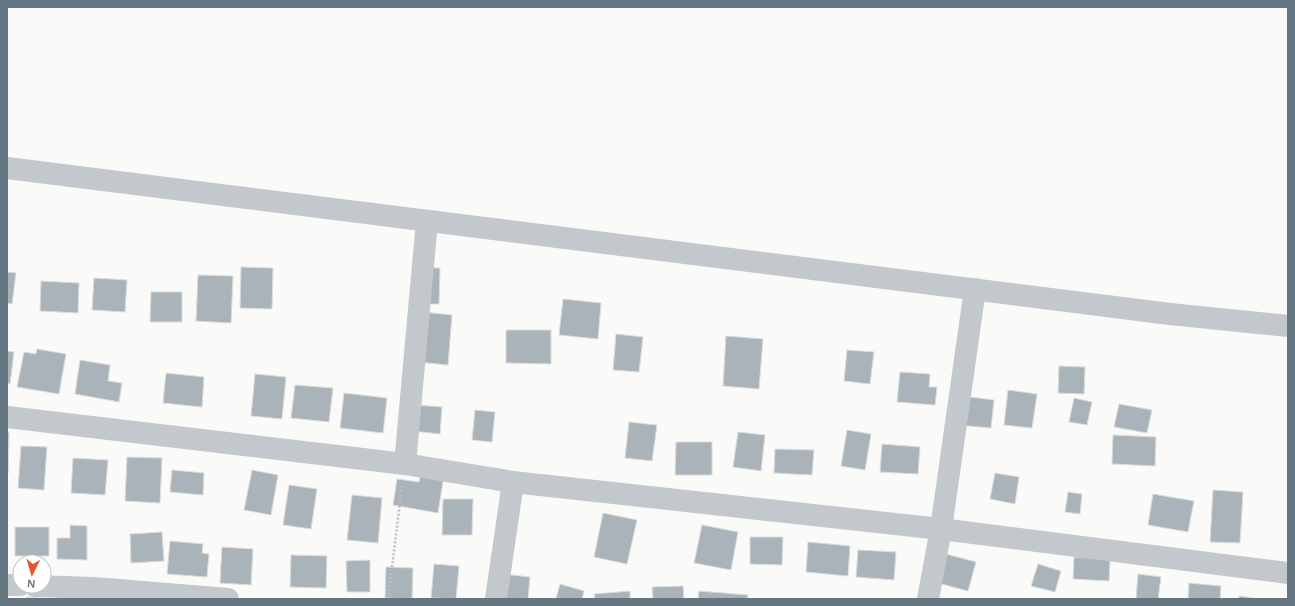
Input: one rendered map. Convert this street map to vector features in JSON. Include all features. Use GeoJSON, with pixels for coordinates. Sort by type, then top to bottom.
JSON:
{"type":"FeatureCollection","features":[{"type":"Feature","properties":{"kind":"street"},"geometry":{"type":"LineString","coordinates":[[7,168],[975,288],[1170,314],[1288,326]]}},
{"type":"Feature","properties":{"kind":"street"},"geometry":{"type":"LineString","coordinates":[[405,464],[427,221]]}},
{"type":"Feature","properties":{"kind":"street"},"geometry":{"type":"LineString","coordinates":[[928,599],[941,529],[975,288]]}},
{"type":"Feature","properties":{"kind":"street"},"geometry":{"type":"LineString","coordinates":[[7,417],[405,464],[513,482],[941,529],[1288,573]]}},
{"type":"Feature","properties":{"kind":"street"},"geometry":{"type":"LineString","coordinates":[[496,599],[513,482]]}},
{"type":"Feature","properties":{"kind":"street"},"geometry":{"type":"LineString","coordinates":[[52,587],[94,588],[228,599]]}},
{"type":"Feature","properties":{"kind":"path"},"geometry":{"type":"LineString","coordinates":[[388,599],[405,464]]}},
{"type":"Feature","properties":{"kind":"building"},"geometry":{"type":"Polygon","coordinates":[[[241,267],[273,268],[272,309],[240,308],[241,267]]]}},
{"type":"Feature","properties":{"kind":"building"},"geometry":{"type":"Polygon","coordinates":[[[413,267],[440,268],[439,304],[412,304],[413,267]]]}},
{"type":"Feature","properties":{"kind":"building"},"geometry":{"type":"Polygon","coordinates":[[[7,272],[16,273],[12,304],[7,303],[7,272]]]}},
{"type":"Feature","properties":{"kind":"building"},"geometry":{"type":"Polygon","coordinates":[[[198,275],[233,276],[231,323],[196,321],[198,275]]]}},
{"type":"Feature","properties":{"kind":"building"},"geometry":{"type":"Polygon","coordinates":[[[94,278],[127,280],[125,312],[92,310],[94,278]]]}},
{"type":"Feature","properties":{"kind":"building"},"geometry":{"type":"Polygon","coordinates":[[[41,281],[79,283],[78,313],[40,311],[41,281]]]}},
{"type":"Feature","properties":{"kind":"building"},"geometry":{"type":"Polygon","coordinates":[[[151,292],[182,292],[182,322],[150,322],[151,292]]]}},
{"type":"Feature","properties":{"kind":"building"},"geometry":{"type":"Polygon","coordinates":[[[563,299],[601,303],[598,339],[559,335],[563,299]]]}},
{"type":"Feature","properties":{"kind":"building"},"geometry":{"type":"Polygon","coordinates":[[[423,312],[452,315],[448,365],[419,362],[423,312]]]}},
{"type":"Feature","properties":{"kind":"building"},"geometry":{"type":"Polygon","coordinates":[[[506,330],[551,330],[551,364],[506,363],[506,330]]]}},
{"type":"Feature","properties":{"kind":"building"},"geometry":{"type":"Polygon","coordinates":[[[616,334],[643,337],[639,372],[613,370],[616,334]]]}},
{"type":"Feature","properties":{"kind":"building"},"geometry":{"type":"Polygon","coordinates":[[[726,336],[763,339],[759,389],[723,386],[726,336]]]}},
{"type":"Feature","properties":{"kind":"building"},"geometry":{"type":"Polygon","coordinates":[[[37,349],[66,354],[59,394],[17,387],[24,352],[36,354],[37,349]]]}},
{"type":"Feature","properties":{"kind":"building"},"geometry":{"type":"Polygon","coordinates":[[[847,350],[874,352],[870,384],[844,381],[847,350]]]}},
{"type":"Feature","properties":{"kind":"building"},"geometry":{"type":"Polygon","coordinates":[[[7,351],[14,352],[10,384],[7,383],[7,351]]]}},
{"type":"Feature","properties":{"kind":"building"},"geometry":{"type":"Polygon","coordinates":[[[80,360],[110,365],[108,381],[122,383],[119,402],[75,394],[80,360]]]}},
{"type":"Feature","properties":{"kind":"building"},"geometry":{"type":"Polygon","coordinates":[[[1059,366],[1085,367],[1084,394],[1058,393],[1059,366]]]}},
{"type":"Feature","properties":{"kind":"building"},"geometry":{"type":"Polygon","coordinates":[[[900,372],[930,374],[929,387],[937,387],[935,405],[897,402],[900,372]]]}},
{"type":"Feature","properties":{"kind":"building"},"geometry":{"type":"Polygon","coordinates":[[[166,373],[204,377],[202,407],[163,403],[166,373]]]}},
{"type":"Feature","properties":{"kind":"building"},"geometry":{"type":"Polygon","coordinates":[[[255,374],[286,377],[282,419],[251,416],[255,374]]]}},
{"type":"Feature","properties":{"kind":"building"},"geometry":{"type":"Polygon","coordinates":[[[295,385],[333,388],[329,422],[291,418],[295,385]]]}},
{"type":"Feature","properties":{"kind":"building"},"geometry":{"type":"Polygon","coordinates":[[[1008,390],[1037,394],[1032,428],[1004,425],[1008,390]]]}},
{"type":"Feature","properties":{"kind":"building"},"geometry":{"type":"Polygon","coordinates":[[[344,393],[387,398],[383,433],[340,428],[344,393]]]}},
{"type":"Feature","properties":{"kind":"building"},"geometry":{"type":"Polygon","coordinates":[[[962,396],[994,400],[991,428],[959,425],[962,396]]]}},
{"type":"Feature","properties":{"kind":"building"},"geometry":{"type":"Polygon","coordinates":[[[1074,398],[1092,402],[1087,425],[1069,422],[1074,398]]]}},
{"type":"Feature","properties":{"kind":"building"},"geometry":{"type":"Polygon","coordinates":[[[1119,404],[1152,410],[1147,433],[1114,427],[1119,404]]]}},
{"type":"Feature","properties":{"kind":"building"},"geometry":{"type":"Polygon","coordinates":[[[416,405],[442,407],[440,434],[413,431],[416,405]]]}},
{"type":"Feature","properties":{"kind":"building"},"geometry":{"type":"Polygon","coordinates":[[[475,410],[495,412],[492,442],[472,440],[475,410]]]}},
{"type":"Feature","properties":{"kind":"building"},"geometry":{"type":"Polygon","coordinates":[[[629,422],[657,425],[652,461],[625,458],[629,422]]]}},
{"type":"Feature","properties":{"kind":"building"},"geometry":{"type":"Polygon","coordinates":[[[847,430],[871,434],[865,470],[841,466],[847,430]]]}},
{"type":"Feature","properties":{"kind":"building"},"geometry":{"type":"Polygon","coordinates":[[[7,432],[9,433],[8,474],[7,474],[7,432]]]}},
{"type":"Feature","properties":{"kind":"building"},"geometry":{"type":"Polygon","coordinates":[[[738,432],[765,435],[761,471],[733,467],[738,432]]]}},
{"type":"Feature","properties":{"kind":"building"},"geometry":{"type":"Polygon","coordinates":[[[1113,435],[1156,437],[1155,466],[1112,464],[1113,435]]]}},
{"type":"Feature","properties":{"kind":"building"},"geometry":{"type":"Polygon","coordinates":[[[676,442],[712,442],[712,475],[675,475],[676,442]]]}},
{"type":"Feature","properties":{"kind":"building"},"geometry":{"type":"Polygon","coordinates":[[[882,444],[920,447],[918,474],[880,472],[882,444]]]}},
{"type":"Feature","properties":{"kind":"building"},"geometry":{"type":"Polygon","coordinates":[[[21,446],[47,447],[44,490],[18,488],[21,446]]]}},
{"type":"Feature","properties":{"kind":"building"},"geometry":{"type":"Polygon","coordinates":[[[775,449],[814,450],[812,475],[774,473],[775,449]]]}},
{"type":"Feature","properties":{"kind":"building"},"geometry":{"type":"Polygon","coordinates":[[[127,457],[162,458],[160,503],[125,501],[127,457]]]}},
{"type":"Feature","properties":{"kind":"building"},"geometry":{"type":"Polygon","coordinates":[[[73,458],[108,460],[105,495],[71,493],[73,458]]]}},
{"type":"Feature","properties":{"kind":"building"},"geometry":{"type":"Polygon","coordinates":[[[172,470],[204,473],[203,495],[170,492],[172,470]]]}},
{"type":"Feature","properties":{"kind":"building"},"geometry":{"type":"Polygon","coordinates":[[[252,470],[278,475],[271,515],[244,510],[252,470]]]}},
{"type":"Feature","properties":{"kind":"building"},"geometry":{"type":"Polygon","coordinates":[[[421,471],[444,475],[438,513],[393,505],[397,479],[419,482],[421,471]]]}},
{"type":"Feature","properties":{"kind":"building"},"geometry":{"type":"Polygon","coordinates":[[[995,473],[1019,477],[1015,504],[990,499],[995,473]]]}},
{"type":"Feature","properties":{"kind":"building"},"geometry":{"type":"Polygon","coordinates":[[[289,485],[317,489],[311,529],[283,525],[289,485]]]}},
{"type":"Feature","properties":{"kind":"building"},"geometry":{"type":"Polygon","coordinates":[[[1213,490],[1243,492],[1240,543],[1210,542],[1213,490]]]}},
{"type":"Feature","properties":{"kind":"building"},"geometry":{"type":"Polygon","coordinates":[[[1068,492],[1082,494],[1080,514],[1065,512],[1068,492]]]}},
{"type":"Feature","properties":{"kind":"building"},"geometry":{"type":"Polygon","coordinates":[[[1153,494],[1194,501],[1188,532],[1148,525],[1153,494]]]}},
{"type":"Feature","properties":{"kind":"building"},"geometry":{"type":"Polygon","coordinates":[[[352,495],[382,498],[378,543],[347,540],[352,495]]]}},
{"type":"Feature","properties":{"kind":"building"},"geometry":{"type":"Polygon","coordinates":[[[443,499],[473,499],[472,535],[442,535],[443,499]]]}},
{"type":"Feature","properties":{"kind":"building"},"geometry":{"type":"Polygon","coordinates":[[[603,513],[637,520],[627,564],[594,557],[603,513]]]}},
{"type":"Feature","properties":{"kind":"building"},"geometry":{"type":"Polygon","coordinates":[[[70,525],[87,526],[87,560],[57,559],[57,538],[70,538],[70,525]]]}},
{"type":"Feature","properties":{"kind":"building"},"geometry":{"type":"Polygon","coordinates":[[[702,525],[738,532],[731,570],[694,563],[702,525]]]}},
{"type":"Feature","properties":{"kind":"building"},"geometry":{"type":"Polygon","coordinates":[[[15,527],[49,527],[49,554],[15,554],[15,527]]]}},
{"type":"Feature","properties":{"kind":"building"},"geometry":{"type":"Polygon","coordinates":[[[162,532],[164,561],[131,563],[130,534],[162,532]]]}},
{"type":"Feature","properties":{"kind":"building"},"geometry":{"type":"Polygon","coordinates":[[[750,537],[783,537],[782,565],[750,564],[750,537]]]}},
{"type":"Feature","properties":{"kind":"building"},"geometry":{"type":"Polygon","coordinates":[[[170,541],[203,544],[202,553],[209,554],[207,577],[167,574],[170,541]]]}},
{"type":"Feature","properties":{"kind":"building"},"geometry":{"type":"Polygon","coordinates":[[[808,542],[850,546],[848,576],[806,572],[808,542]]]}},
{"type":"Feature","properties":{"kind":"building"},"geometry":{"type":"Polygon","coordinates":[[[222,547],[253,549],[251,585],[220,583],[222,547]]]}},
{"type":"Feature","properties":{"kind":"building"},"geometry":{"type":"Polygon","coordinates":[[[858,550],[896,552],[894,580],[856,577],[858,550]]]}},
{"type":"Feature","properties":{"kind":"building"},"geometry":{"type":"Polygon","coordinates":[[[946,554],[976,562],[968,591],[938,583],[946,554]]]}},
{"type":"Feature","properties":{"kind":"building"},"geometry":{"type":"Polygon","coordinates":[[[291,555],[327,556],[326,588],[290,587],[291,555]]]}},
{"type":"Feature","properties":{"kind":"building"},"geometry":{"type":"Polygon","coordinates":[[[1074,557],[1110,559],[1109,581],[1073,579],[1074,557]]]}},
{"type":"Feature","properties":{"kind":"building"},"geometry":{"type":"Polygon","coordinates":[[[370,560],[370,592],[347,592],[346,561],[370,560]]]}},
{"type":"Feature","properties":{"kind":"building"},"geometry":{"type":"Polygon","coordinates":[[[434,564],[459,566],[456,599],[431,598],[434,564]]]}},
{"type":"Feature","properties":{"kind":"building"},"geometry":{"type":"Polygon","coordinates":[[[1038,564],[1061,571],[1055,592],[1031,586],[1038,564]]]}},
{"type":"Feature","properties":{"kind":"building"},"geometry":{"type":"Polygon","coordinates":[[[386,567],[413,568],[412,599],[385,598],[386,567]]]}},
{"type":"Feature","properties":{"kind":"building"},"geometry":{"type":"Polygon","coordinates":[[[493,573],[530,577],[528,599],[501,599],[493,573]]]}},
{"type":"Feature","properties":{"kind":"building"},"geometry":{"type":"Polygon","coordinates":[[[1138,574],[1161,577],[1158,599],[1136,599],[1138,574]]]}},
{"type":"Feature","properties":{"kind":"building"},"geometry":{"type":"Polygon","coordinates":[[[1189,583],[1221,586],[1220,599],[1188,599],[1189,583]]]}},
{"type":"Feature","properties":{"kind":"building"},"geometry":{"type":"Polygon","coordinates":[[[560,584],[584,591],[582,599],[556,599],[560,584]]]}},
{"type":"Feature","properties":{"kind":"building"},"geometry":{"type":"Polygon","coordinates":[[[683,586],[684,599],[653,599],[652,587],[683,586]]]}},
{"type":"Feature","properties":{"kind":"building"},"geometry":{"type":"Polygon","coordinates":[[[630,591],[630,599],[595,599],[594,594],[630,591]]]}},
{"type":"Feature","properties":{"kind":"building"},"geometry":{"type":"Polygon","coordinates":[[[699,591],[748,595],[747,599],[698,599],[699,591]]]}},
{"type":"Feature","properties":{"kind":"building"},"geometry":{"type":"Polygon","coordinates":[[[1239,596],[1261,599],[1239,599],[1239,596]]]}},
{"type":"Feature","properties":{"kind":"building"},"geometry":{"type":"Polygon","coordinates":[[[27,597],[51,599],[27,599],[27,597]]]}}]}
